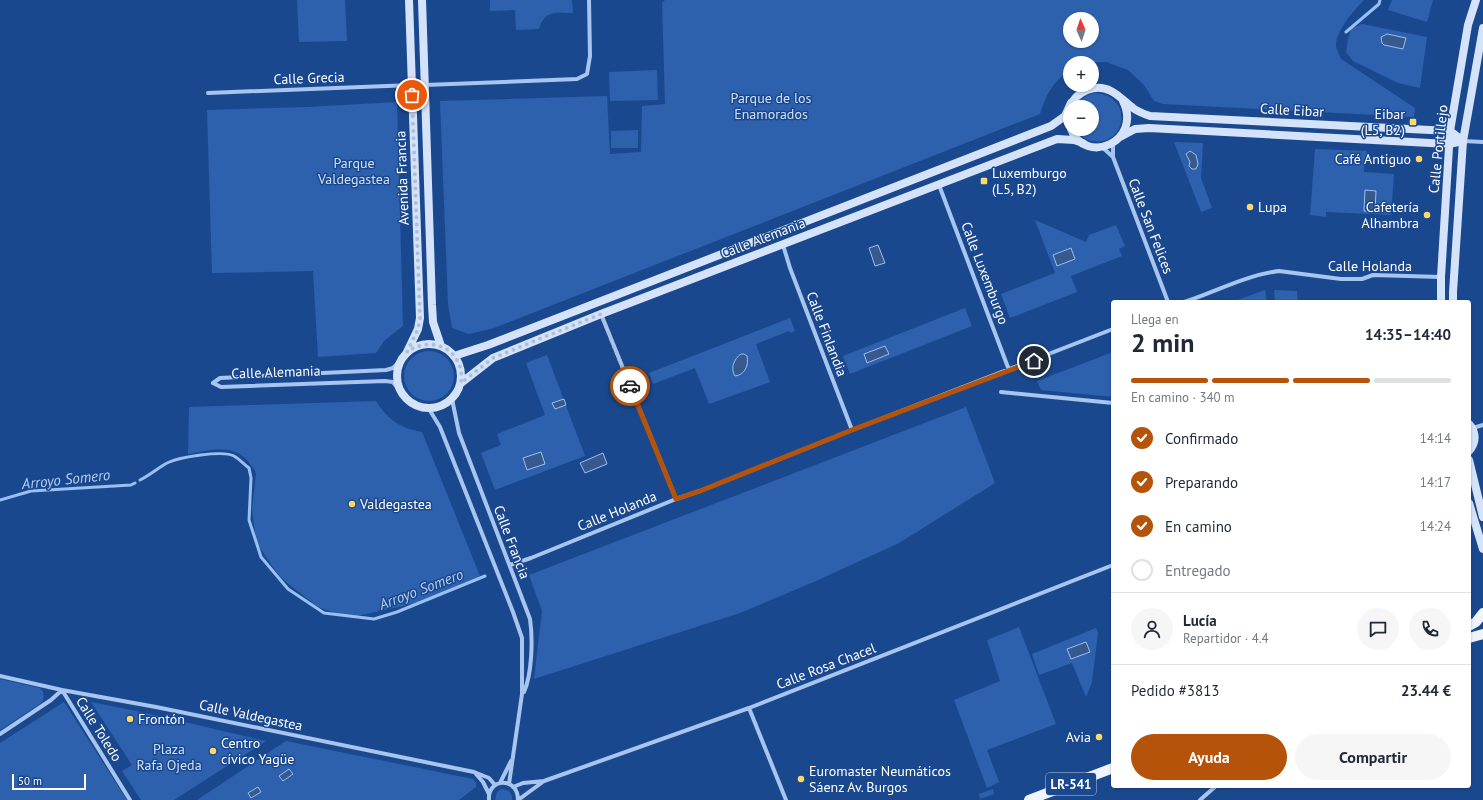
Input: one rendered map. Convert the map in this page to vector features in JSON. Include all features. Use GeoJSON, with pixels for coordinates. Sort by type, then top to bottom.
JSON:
{"type":"FeatureCollection","features":[{"type":"Feature","properties":{"kind":"main road","name":"Avenida Francia"},"geometry":{"type":"LineString","coordinates":[[407,352],[418,329],[420,318],[409,0]]}},
{"type":"Feature","properties":{"kind":"main road","name":"Avenida Francia"},"geometry":{"type":"LineString","coordinates":[[422,0],[433,322],[441,346]]}},
{"type":"Feature","properties":{"kind":"main road","name":"Calle Portillejo"},"geometry":{"type":"LineString","coordinates":[[1441,300],[1441,277],[1450,131],[1468,26],[1476,0]]}},
{"type":"Feature","properties":{"kind":"main road","name":"Calle Portillejo"},"geometry":{"type":"LineString","coordinates":[[1453,300],[1463,141],[1483,28]]}},
{"type":"Feature","properties":{"kind":"main road","name":"Calle Eibar"},"geometry":{"type":"LineString","coordinates":[[1076,100],[1080,94],[1089,89],[1101,88],[1112,91],[1135,110],[1150,116],[1450,131]]}},
{"type":"Feature","properties":{"kind":"main road"},"geometry":{"type":"LineString","coordinates":[[1102,147],[1113,143],[1120,137],[1128,122],[1127,110],[1121,99]]}},
{"type":"Feature","properties":{"kind":"main road","name":"Calle Alemania"},"geometry":{"type":"LineString","coordinates":[[454,356],[488,345],[1051,126],[1063,117]]}},
{"type":"Feature","properties":{"kind":"main road","name":"Calle Eibar"},"geometry":{"type":"LineString","coordinates":[[1120,137],[1135,129],[1149,128],[1449,144],[1463,141]]}},
{"type":"Feature","properties":{"kind":"main road"},"geometry":{"type":"LineString","coordinates":[[1450,131],[1463,141]]}},
{"type":"Feature","properties":{"kind":"main road"},"geometry":{"type":"LineString","coordinates":[[1075,136],[1083,143]]}},
{"type":"Feature","properties":{"kind":"main road","name":"Calle Alemania"},"geometry":{"type":"LineString","coordinates":[[461,383],[493,358],[601,314],[1058,139],[1074,140],[1092,147],[1102,147]]}},
{"type":"Feature","properties":{"kind":"main road"},"geometry":{"type":"LineString","coordinates":[[422,344],[441,346],[449,350],[461,368],[461,383],[459,390],[452,399],[438,407],[428,409],[414,405],[405,398],[397,384],[397,368],[400,361],[407,352],[422,344]]}},
{"type":"Feature","properties":{"kind":"main road"},"geometry":{"type":"LineString","coordinates":[[1471,426],[1475,440],[1471,448]]}},
{"type":"Feature","properties":{"kind":"main road"},"geometry":{"type":"LineString","coordinates":[[1471,468],[1483,517]]}},
{"type":"Feature","properties":{"kind":"main road"},"geometry":{"type":"LineString","coordinates":[[1471,509],[1483,549]]}},
{"type":"Feature","properties":{"kind":"main road"},"geometry":{"type":"LineString","coordinates":[[1471,625],[1476,622],[1483,613]]}},
{"type":"Feature","properties":{"kind":"main road"},"geometry":{"type":"LineString","coordinates":[[1471,637],[1483,634]]}},
{"type":"Feature","properties":{"kind":"main road","name":"LR-541"},"geometry":{"type":"LineString","coordinates":[[1029,800],[1111,769]]}},
{"type":"Feature","properties":{"kind":"street"},"geometry":{"type":"LineString","coordinates":[[425,85],[577,79],[587,74],[590,56],[589,0]]}},
{"type":"Feature","properties":{"kind":"street","name":"Calle Grecia"},"geometry":{"type":"LineString","coordinates":[[208,93],[412,85]]}},
{"type":"Feature","properties":{"kind":"street","name":"Calle Eibar"},"geometry":{"type":"LineString","coordinates":[[1463,141],[1483,142]]}},
{"type":"Feature","properties":{"kind":"street","name":"Calle San Felices"},"geometry":{"type":"LineString","coordinates":[[1113,143],[1113,157],[1167,300]]}},
{"type":"Feature","properties":{"kind":"street","name":"Calle San Felices"},"geometry":{"type":"LineString","coordinates":[[1102,147],[1113,157]]}},
{"type":"Feature","properties":{"kind":"street","name":"Calle Luxemburgo"},"geometry":{"type":"LineString","coordinates":[[939,185],[1009,370]]}},
{"type":"Feature","properties":{"kind":"street","name":"Calle Finlandia"},"geometry":{"type":"LineString","coordinates":[[783,245],[790,268],[852,430]]}},
{"type":"Feature","properties":{"kind":"street","name":"Calle Holanda"},"geometry":{"type":"LineString","coordinates":[[1189,300],[1268,272],[1279,271],[1352,279],[1362,279],[1373,275],[1441,277]]}},
{"type":"Feature","properties":{"kind":"street"},"geometry":{"type":"LineString","coordinates":[[601,314],[676,499]]}},
{"type":"Feature","properties":{"kind":"street","name":"Calle Holanda"},"geometry":{"type":"LineString","coordinates":[[510,565],[1111,330]]}},
{"type":"Feature","properties":{"kind":"street","name":"Calle Alemania"},"geometry":{"type":"LineString","coordinates":[[400,361],[393,368],[386,370],[220,378],[213,382],[221,387],[386,381],[393,382],[405,398]]}},
{"type":"Feature","properties":{"kind":"street"},"geometry":{"type":"LineString","coordinates":[[1001,392],[1111,403]]}},
{"type":"Feature","properties":{"kind":"street","name":"Calle Francia"},"geometry":{"type":"LineString","coordinates":[[452,399],[459,433],[530,619],[532,643],[528,677],[525,691],[522,694]]}},
{"type":"Feature","properties":{"kind":"street","name":"Calle Francia"},"geometry":{"type":"LineString","coordinates":[[428,409],[440,428],[522,638],[522,694],[513,757],[511,785]]}},
{"type":"Feature","properties":{"kind":"street"},"geometry":{"type":"LineString","coordinates":[[1471,426],[1483,425]]}},
{"type":"Feature","properties":{"kind":"street","name":"Calle Rosa Chacel"},"geometry":{"type":"LineString","coordinates":[[511,785],[544,781],[749,708],[1111,566]]}},
{"type":"Feature","properties":{"kind":"street","name":"Calle Valdegastea"},"geometry":{"type":"LineString","coordinates":[[0,676],[62,690],[156,706],[474,772],[489,778],[497,784]]}},
{"type":"Feature","properties":{"kind":"street"},"geometry":{"type":"LineString","coordinates":[[0,734],[51,700],[62,690]]}},
{"type":"Feature","properties":{"kind":"street","name":"Calle Toledo"},"geometry":{"type":"LineString","coordinates":[[62,690],[130,800]]}},
{"type":"Feature","properties":{"kind":"street"},"geometry":{"type":"LineString","coordinates":[[749,708],[786,800]]}},
{"type":"Feature","properties":{"kind":"street","name":"Calle Francia"},"geometry":{"type":"LineString","coordinates":[[489,797],[491,789],[497,784],[513,757]]}},
{"type":"Feature","properties":{"kind":"street"},"geometry":{"type":"LineString","coordinates":[[474,772],[484,782],[489,797],[483,800]]}},
{"type":"Feature","properties":{"kind":"street","name":"Calle Rosa Chacel"},"geometry":{"type":"LineString","coordinates":[[518,800],[544,781]]}},
{"type":"Feature","properties":{"kind":"street"},"geometry":{"type":"LineString","coordinates":[[497,784],[511,785],[518,795],[518,800]]}},
{"type":"Feature","properties":{"kind":"street"},"geometry":{"type":"LineString","coordinates":[[1200,800],[1214,788]]}},
{"type":"Feature","properties":{"kind":"green space"},"geometry":{"type":"Polygon","coordinates":[[[297,0],[345,0],[347,41],[299,42],[297,0]]]}},
{"type":"Feature","properties":{"kind":"green space"},"geometry":{"type":"Polygon","coordinates":[[[490,0],[572,0],[573,13],[556,13],[548,15],[544,18],[539,29],[516,30],[515,10],[490,11],[490,0]]]}},
{"type":"Feature","properties":{"kind":"green space","name":"Parque de los Enamorados"},"geometry":{"type":"Polygon","coordinates":[[[665,0],[1364,0],[1350,15],[1339,35],[1336,47],[1341,59],[1415,108],[1414,117],[1163,104],[1154,101],[1144,85],[1128,70],[1106,62],[1099,62],[1099,56],[1063,56],[1063,76],[1051,89],[1040,114],[494,328],[469,334],[452,328],[448,304],[440,101],[607,96],[610,154],[641,152],[642,106],[665,104],[662,3],[665,0]]]}},
{"type":"Feature","properties":{"kind":"green space"},"geometry":{"type":"Polygon","coordinates":[[[1392,0],[1433,0],[1427,22],[1388,10],[1392,0]]]}},
{"type":"Feature","properties":{"kind":"green space"},"geometry":{"type":"Polygon","coordinates":[[[1362,24],[1427,37],[1420,88],[1398,83],[1353,61],[1346,52],[1348,39],[1351,29],[1362,24]]]}},
{"type":"Feature","properties":{"kind":"green space"},"geometry":{"type":"Polygon","coordinates":[[[657,70],[658,100],[610,101],[609,72],[657,70]]]}},
{"type":"Feature","properties":{"kind":"green space"},"geometry":{"type":"Polygon","coordinates":[[[1094,93],[1107,96],[1116,102],[1120,111],[1121,120],[1119,129],[1113,136],[1104,141],[1087,140],[1082,136],[1099,136],[1099,100],[1081,100],[1094,93]]]}},
{"type":"Feature","properties":{"kind":"green space","name":"Parque Valdegastea"},"geometry":{"type":"Polygon","coordinates":[[[397,102],[403,326],[384,341],[376,353],[318,357],[313,271],[212,273],[207,110],[308,107],[397,102]]]}},
{"type":"Feature","properties":{"kind":"green space"},"geometry":{"type":"Polygon","coordinates":[[[638,130],[638,148],[611,148],[611,131],[638,130]]]}},
{"type":"Feature","properties":{"kind":"green space"},"geometry":{"type":"Polygon","coordinates":[[[1174,142],[1203,143],[1201,178],[1212,208],[1201,212],[1174,142]]]}},
{"type":"Feature","properties":{"kind":"green space"},"geometry":{"type":"Polygon","coordinates":[[[1315,149],[1367,151],[1364,172],[1394,174],[1391,215],[1326,212],[1326,217],[1310,215],[1315,149]]]}},
{"type":"Feature","properties":{"kind":"green space"},"geometry":{"type":"Polygon","coordinates":[[[1035,220],[1086,242],[1089,235],[1116,225],[1125,246],[1119,249],[1122,256],[1071,276],[1077,292],[1010,318],[1001,294],[1055,273],[1035,220]]]}},
{"type":"Feature","properties":{"kind":"green space"},"geometry":{"type":"Polygon","coordinates":[[[1265,290],[1267,300],[1238,300],[1265,290]]]}},
{"type":"Feature","properties":{"kind":"green space"},"geometry":{"type":"Polygon","coordinates":[[[1274,290],[1297,291],[1298,300],[1275,300],[1274,290]]]}},
{"type":"Feature","properties":{"kind":"green space"},"geometry":{"type":"Polygon","coordinates":[[[965,308],[972,326],[850,374],[843,356],[965,308]]]}},
{"type":"Feature","properties":{"kind":"green space"},"geometry":{"type":"Polygon","coordinates":[[[790,318],[795,331],[791,333],[789,331],[756,344],[770,382],[709,404],[695,368],[653,384],[649,373],[790,318]]]}},
{"type":"Feature","properties":{"kind":"green space"},"geometry":{"type":"Polygon","coordinates":[[[434,351],[439,352],[447,358],[453,366],[453,386],[447,394],[439,400],[424,401],[419,400],[411,394],[405,386],[404,371],[405,366],[411,358],[419,352],[434,351]]]}},
{"type":"Feature","properties":{"kind":"green space"},"geometry":{"type":"Polygon","coordinates":[[[1111,353],[1111,397],[1041,390],[1037,381],[1111,353]]]}},
{"type":"Feature","properties":{"kind":"green space"},"geometry":{"type":"Polygon","coordinates":[[[547,355],[585,456],[495,490],[481,453],[501,445],[497,434],[545,415],[526,363],[547,355]]]}},
{"type":"Feature","properties":{"kind":"green space","name":"Valdegastea"},"geometry":{"type":"Polygon","coordinates":[[[376,401],[385,413],[395,422],[414,431],[422,432],[480,576],[417,603],[357,616],[343,616],[318,607],[286,582],[277,573],[256,542],[252,509],[256,474],[248,461],[242,455],[235,452],[220,449],[188,454],[189,407],[376,401]]]}},
{"type":"Feature","properties":{"kind":"green space"},"geometry":{"type":"Polygon","coordinates":[[[966,407],[995,483],[899,543],[816,581],[740,613],[534,679],[542,611],[529,575],[966,407]]]}},
{"type":"Feature","properties":{"kind":"green space"},"geometry":{"type":"Polygon","coordinates":[[[1019,627],[1056,724],[987,750],[999,782],[987,788],[954,700],[1000,681],[987,640],[1019,627]]]}},
{"type":"Feature","properties":{"kind":"green space"},"geometry":{"type":"Polygon","coordinates":[[[1096,628],[1098,633],[1092,682],[1086,697],[1072,663],[1039,675],[1032,654],[1096,628]]]}},
{"type":"Feature","properties":{"kind":"green space"},"geometry":{"type":"Polygon","coordinates":[[[0,679],[40,688],[44,695],[43,701],[40,704],[0,730],[0,679]]]}},
{"type":"Feature","properties":{"kind":"green space"},"geometry":{"type":"Polygon","coordinates":[[[64,702],[127,800],[0,800],[0,743],[64,702]]]}},
{"type":"Feature","properties":{"kind":"green space","name":"Plaza Rafa Ojeda"},"geometry":{"type":"Polygon","coordinates":[[[91,702],[151,714],[266,741],[174,800],[141,800],[122,771],[132,765],[91,702]]]}},
{"type":"Feature","properties":{"kind":"green space"},"geometry":{"type":"Polygon","coordinates":[[[286,741],[473,779],[476,783],[476,787],[459,800],[197,800],[286,741]]]}},
{"type":"Feature","properties":{"kind":"green space"},"geometry":{"type":"Polygon","coordinates":[[[501,789],[509,791],[512,796],[512,800],[495,800],[497,792],[501,789]]]}},
{"type":"Feature","properties":{"kind":"green space"},"geometry":{"type":"Polygon","coordinates":[[[993,789],[994,794],[980,799],[979,794],[993,789]]]}},
{"type":"Feature","properties":{"kind":"shaded area"},"geometry":{"type":"Polygon","coordinates":[[[1387,34],[1406,38],[1403,49],[1384,45],[1381,37],[1387,34]]]}},
{"type":"Feature","properties":{"kind":"shaded area"},"geometry":{"type":"Polygon","coordinates":[[[1190,151],[1196,155],[1198,164],[1196,169],[1192,169],[1189,166],[1190,162],[1186,154],[1190,151]]]}},
{"type":"Feature","properties":{"kind":"shaded area"},"geometry":{"type":"Polygon","coordinates":[[[1365,190],[1376,191],[1375,212],[1364,211],[1365,190]]]}},
{"type":"Feature","properties":{"kind":"shaded area"},"geometry":{"type":"Polygon","coordinates":[[[878,245],[885,263],[875,266],[869,248],[878,245]]]}},
{"type":"Feature","properties":{"kind":"shaded area"},"geometry":{"type":"Polygon","coordinates":[[[1071,248],[1075,259],[1057,266],[1053,255],[1071,248]]]}},
{"type":"Feature","properties":{"kind":"shaded area"},"geometry":{"type":"Polygon","coordinates":[[[885,346],[889,354],[867,363],[864,354],[885,346]]]}},
{"type":"Feature","properties":{"kind":"shaded area"},"geometry":{"type":"Polygon","coordinates":[[[741,354],[747,356],[747,366],[744,372],[735,376],[733,367],[736,358],[741,354]]]}},
{"type":"Feature","properties":{"kind":"shaded area"},"geometry":{"type":"Polygon","coordinates":[[[564,399],[566,405],[555,409],[552,403],[564,399]]]}},
{"type":"Feature","properties":{"kind":"shaded area"},"geometry":{"type":"Polygon","coordinates":[[[541,452],[545,464],[527,470],[523,458],[541,452]]]}},
{"type":"Feature","properties":{"kind":"shaded area"},"geometry":{"type":"Polygon","coordinates":[[[603,453],[607,464],[585,473],[580,463],[603,453]]]}},
{"type":"Feature","properties":{"kind":"shaded area"},"geometry":{"type":"Polygon","coordinates":[[[1086,642],[1090,652],[1071,659],[1067,649],[1086,642]]]}},
{"type":"Feature","properties":{"kind":"shaded area"},"geometry":{"type":"Polygon","coordinates":[[[289,769],[293,774],[283,781],[279,776],[289,769]]]}},
{"type":"Feature","properties":{"kind":"shaded area"},"geometry":{"type":"Polygon","coordinates":[[[258,787],[261,792],[251,798],[248,793],[258,787]]]}},
{"type":"Feature","properties":{"kind":"waterway","name":"Arroyo Somero"},"geometry":{"type":"LineString","coordinates":[[1346,32],[1379,4],[1380,0]]}},
{"type":"Feature","properties":{"kind":"waterway","name":"Arroyo Somero"},"geometry":{"type":"LineString","coordinates":[[140,480],[167,463],[181,459],[211,454],[228,454],[236,457],[249,468],[251,478],[249,520],[261,557],[288,589],[324,613],[374,619],[397,612],[485,576]]}},
{"type":"Feature","properties":{"kind":"waterway","name":"Arroyo Somero"},"geometry":{"type":"LineString","coordinates":[[0,500],[31,491],[131,485],[135,483]]}},
{"type":"Feature","properties":{"kind":"way so far"},"geometry":{"type":"LineString","coordinates":[[412,95],[420,318],[418,329],[407,352],[422,344],[441,346],[449,350],[461,368],[461,383],[493,358],[601,314],[630,386]]}},
{"type":"Feature","properties":{"kind":"place","name":"Eibar (L5, B2)"},"geometry":{"type":"Point","coordinates":[1413,122]}},
{"type":"Feature","properties":{"kind":"place","name":"Café Antiguo"},"geometry":{"type":"Point","coordinates":[1419,159]}},
{"type":"Feature","properties":{"kind":"place","name":"Luxemburgo (L5, B2)"},"geometry":{"type":"Point","coordinates":[984,181]}},
{"type":"Feature","properties":{"kind":"place","name":"Lupa"},"geometry":{"type":"Point","coordinates":[1250,207]}},
{"type":"Feature","properties":{"kind":"place","name":"Cafetería Alhambra"},"geometry":{"type":"Point","coordinates":[1427,215]}},
{"type":"Feature","properties":{"kind":"place","name":"Valdegastea"},"geometry":{"type":"Point","coordinates":[352,504]}},
{"type":"Feature","properties":{"kind":"place","name":"Frontón"},"geometry":{"type":"Point","coordinates":[130,719]}},
{"type":"Feature","properties":{"kind":"place","name":"Avia"},"geometry":{"type":"Point","coordinates":[1099,737]}},
{"type":"Feature","properties":{"kind":"place","name":"Centro cívico Yagüe"},"geometry":{"type":"Point","coordinates":[213,751]}},
{"type":"Feature","properties":{"kind":"place","name":"Euromaster Neumáticos Sáenz Av. Burgos"},"geometry":{"type":"Point","coordinates":[801,779]}},
{"type":"Feature","properties":{"kind":"route"},"geometry":{"type":"LineString","coordinates":[[630,386],[676,499],[1034,361]]}}]}
